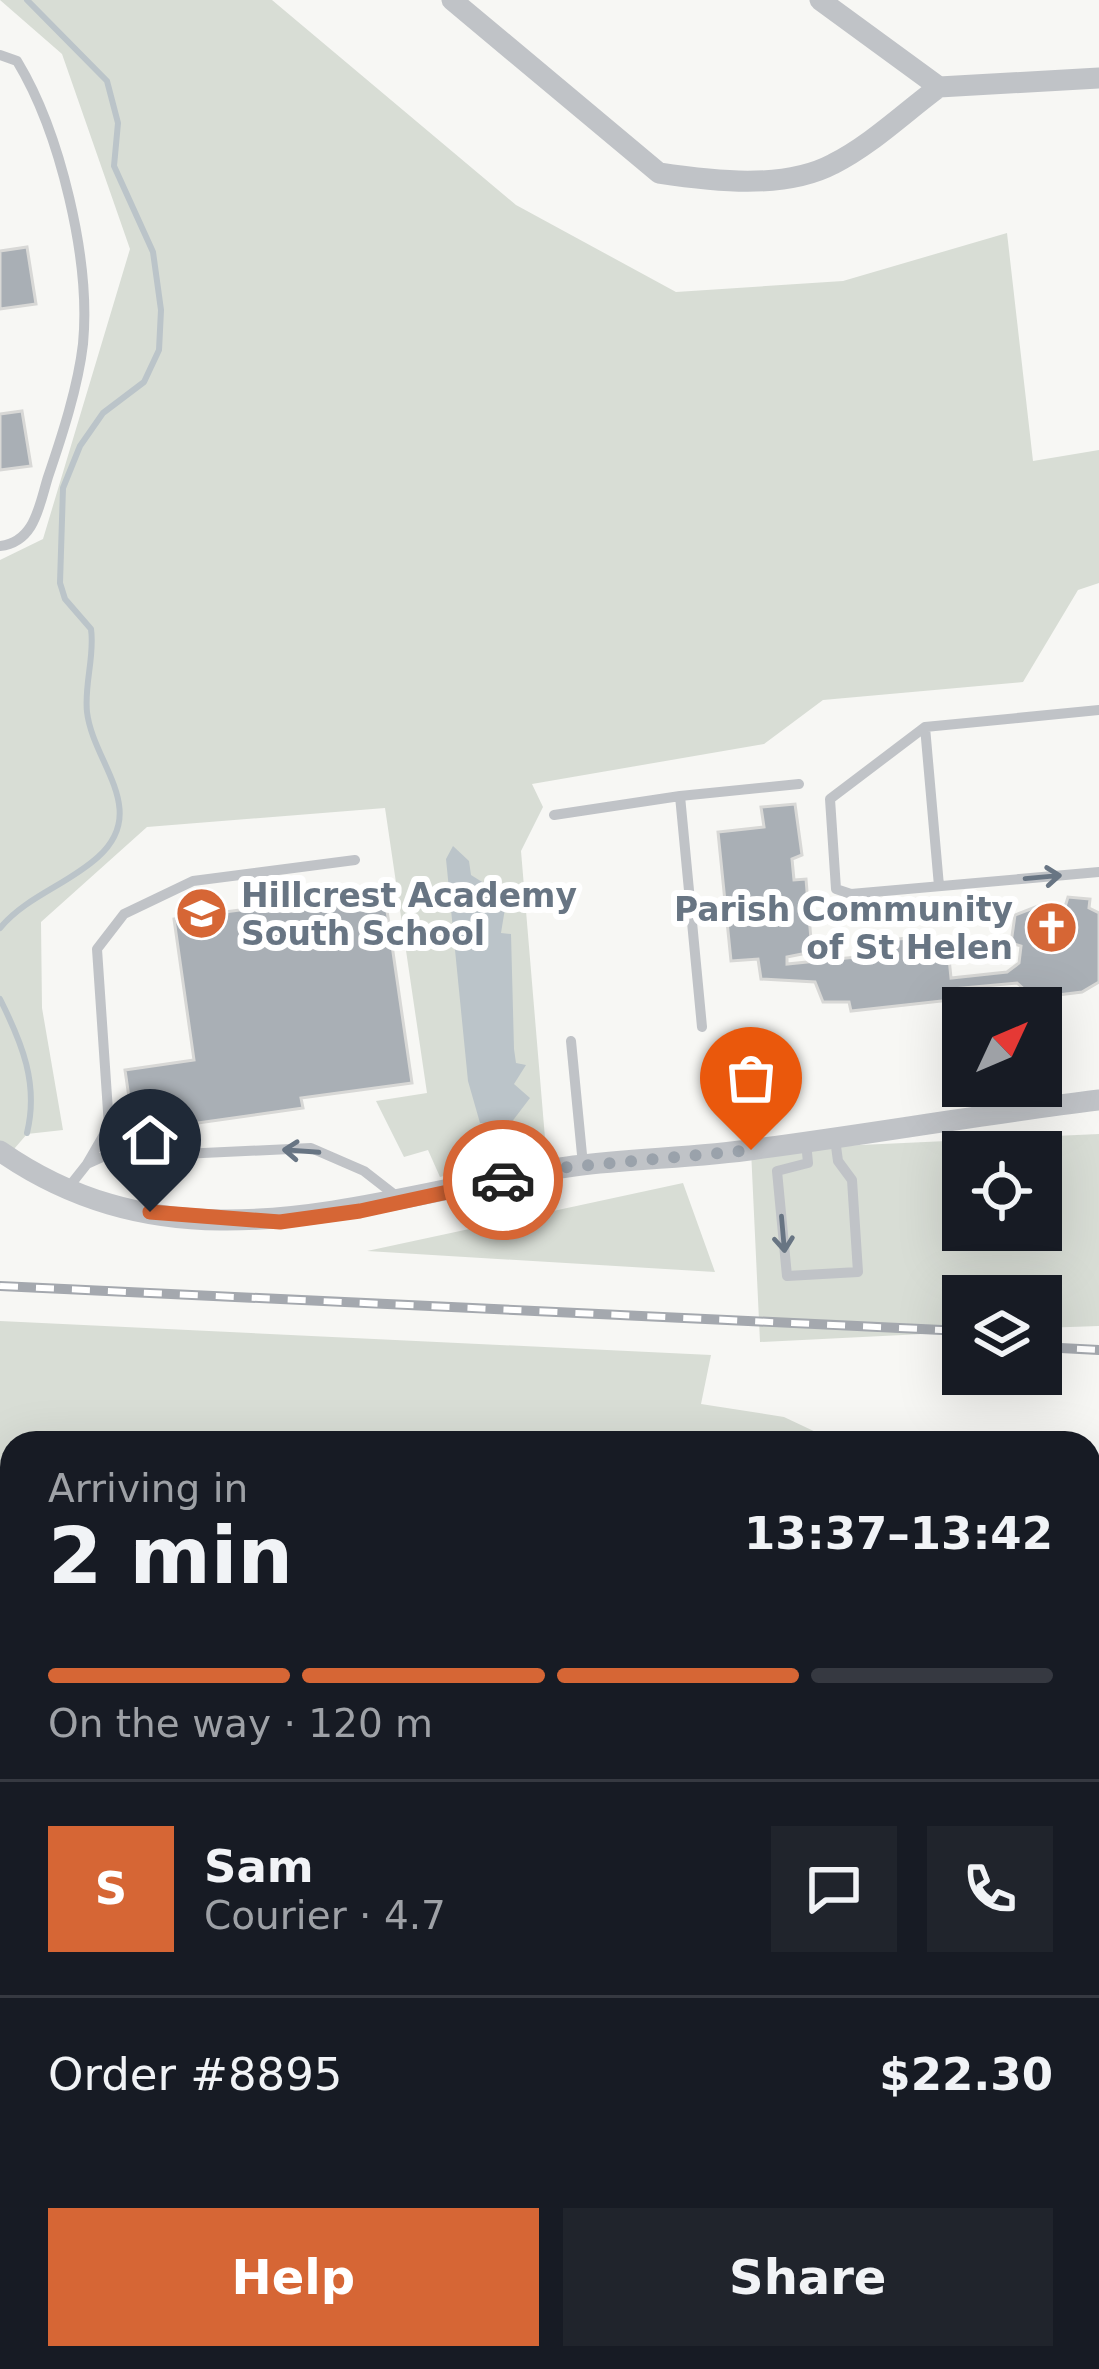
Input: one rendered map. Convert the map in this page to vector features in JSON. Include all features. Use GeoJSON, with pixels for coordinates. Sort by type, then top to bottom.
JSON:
{"type":"FeatureCollection","features":[{"type":"Feature","properties":{"kind":"street"},"geometry":{"type":"LineString","coordinates":[[452,0],[659,173],[700,179],[806,176],[836,163],[939,87],[1099,78]]}},
{"type":"Feature","properties":{"kind":"street"},"geometry":{"type":"LineString","coordinates":[[820,0],[939,87]]}},
{"type":"Feature","properties":{"kind":"street"},"geometry":{"type":"LineString","coordinates":[[0,1150],[68,1188],[150,1212],[280,1222],[584,1165],[806,1142],[1099,1100]]}},
{"type":"Feature","properties":{"kind":"lane"},"geometry":{"type":"LineString","coordinates":[[0,55],[17,61],[36,92],[68,202],[83,271],[83,345],[31,530],[14,544],[0,546]]}},
{"type":"Feature","properties":{"kind":"lane"},"geometry":{"type":"LineString","coordinates":[[1099,710],[925,727],[830,799],[836,889],[851,894],[1099,872]]}},
{"type":"Feature","properties":{"kind":"lane"},"geometry":{"type":"LineString","coordinates":[[925,727],[939,886]]}},
{"type":"Feature","properties":{"kind":"lane"},"geometry":{"type":"LineString","coordinates":[[554,815],[799,784]]}},
{"type":"Feature","properties":{"kind":"lane"},"geometry":{"type":"LineString","coordinates":[[680,796],[702,1027]]}},
{"type":"Feature","properties":{"kind":"lane"},"geometry":{"type":"LineString","coordinates":[[68,1188],[109,1126],[97,949],[124,914],[193,881],[355,860]]}},
{"type":"Feature","properties":{"kind":"lane"},"geometry":{"type":"LineString","coordinates":[[572,1041],[584,1165]]}},
{"type":"Feature","properties":{"kind":"lane"},"geometry":{"type":"LineString","coordinates":[[806,1142],[808,1163],[777,1171],[787,1276],[858,1272],[852,1180],[838,1161],[835,1137]]}},
{"type":"Feature","properties":{"kind":"lane"},"geometry":{"type":"LineString","coordinates":[[87,1163],[127,1146],[161,1155],[311,1148],[364,1171],[403,1202]]}},
{"type":"Feature","properties":{"kind":"shaded area"},"geometry":{"type":"Polygon","coordinates":[[[0,0],[272,0],[516,205],[676,292],[843,281],[1007,233],[1033,461],[1099,450],[1099,583],[1078,590],[1023,682],[823,700],[764,744],[532,784],[543,807],[521,851],[546,1150],[440,1177],[428,1150],[404,1157],[376,1101],[427,1093],[385,808],[147,827],[41,922],[42,1008],[63,1130],[27,1134],[8,1156],[0,1151],[0,560],[43,539],[130,249],[62,54],[0,0]]]}},
{"type":"Feature","properties":{"kind":"shaded area"},"geometry":{"type":"Polygon","coordinates":[[[453,846],[469,861],[471,875],[506,897],[501,933],[511,934],[514,1049],[516,1063],[526,1065],[514,1084],[530,1098],[511,1123],[480,1123],[468,1081],[446,859],[453,846]]]}},
{"type":"Feature","properties":{"kind":"shaded area"},"geometry":{"type":"Polygon","coordinates":[[[1099,1134],[1099,1326],[1062,1327],[1062,1275],[942,1275],[942,1333],[760,1342],[751,1150],[942,1141],[942,1251],[1062,1251],[1062,1136],[1099,1134]]]}},
{"type":"Feature","properties":{"kind":"shaded area"},"geometry":{"type":"Polygon","coordinates":[[[683,1183],[715,1272],[367,1251],[683,1183]]]}},
{"type":"Feature","properties":{"kind":"shaded area"},"geometry":{"type":"Polygon","coordinates":[[[0,1321],[711,1355],[701,1404],[784,1417],[814,1431],[0,1431],[0,1321]]]}},
{"type":"Feature","properties":{"kind":"building"},"geometry":{"type":"Polygon","coordinates":[[[27,247],[36,304],[0,309],[0,251],[27,247]]]}},
{"type":"Feature","properties":{"kind":"building"},"geometry":{"type":"Polygon","coordinates":[[[22,411],[31,466],[0,470],[0,414],[22,411]]]}},
{"type":"Feature","properties":{"kind":"building"},"geometry":{"type":"Polygon","coordinates":[[[795,804],[802,855],[792,859],[794,880],[806,879],[812,952],[787,957],[787,964],[867,956],[865,943],[924,936],[925,951],[948,948],[951,978],[1007,972],[1019,963],[1021,946],[1011,943],[1015,915],[1046,903],[1050,911],[1065,907],[1068,897],[1090,899],[1089,908],[1099,913],[1099,982],[1082,992],[1062,994],[1062,987],[1017,983],[942,987],[942,1001],[851,1011],[849,1002],[823,1002],[815,982],[761,979],[758,959],[731,961],[718,832],[764,827],[761,807],[795,804]]]}},
{"type":"Feature","properties":{"kind":"building"},"geometry":{"type":"Polygon","coordinates":[[[384,890],[412,1083],[301,1098],[303,1108],[134,1132],[125,1070],[194,1060],[174,919],[384,890]]]}},
{"type":"Feature","properties":{"kind":"waterway"},"geometry":{"type":"LineString","coordinates":[[0,928],[22,907],[98,857],[113,839],[119,822],[114,786],[87,712],[91,629],[65,599],[60,583],[63,488],[80,446],[103,413],[144,382],[159,350],[161,310],[153,252],[114,166],[118,123],[107,81],[27,0]]}},
{"type":"Feature","properties":{"kind":"waterway"},"geometry":{"type":"LineString","coordinates":[[0,999],[30,1081],[27,1133]]}},
{"type":"Feature","properties":{"kind":"railway"},"geometry":{"type":"LineString","coordinates":[[0,1286],[942,1330]]}},
{"type":"Feature","properties":{"kind":"railway"},"geometry":{"type":"LineString","coordinates":[[1062,1348],[1099,1350]]}},
{"type":"Feature","properties":{"kind":"way so far"},"geometry":{"type":"LineString","coordinates":[[503,1180],[568,1167],[751,1150]]}},
{"type":"Feature","properties":{"kind":"place","name":"Hillcrest Academy South School"},"geometry":{"type":"Point","coordinates":[202,914]}},
{"type":"Feature","properties":{"kind":"place","name":"Parish Community of St Helen"},"geometry":{"type":"Point","coordinates":[1052,928]}},
{"type":"Feature","properties":{"kind":"route"},"geometry":{"type":"LineString","coordinates":[[150,1212],[280,1222],[360,1211],[503,1180]]}}]}
